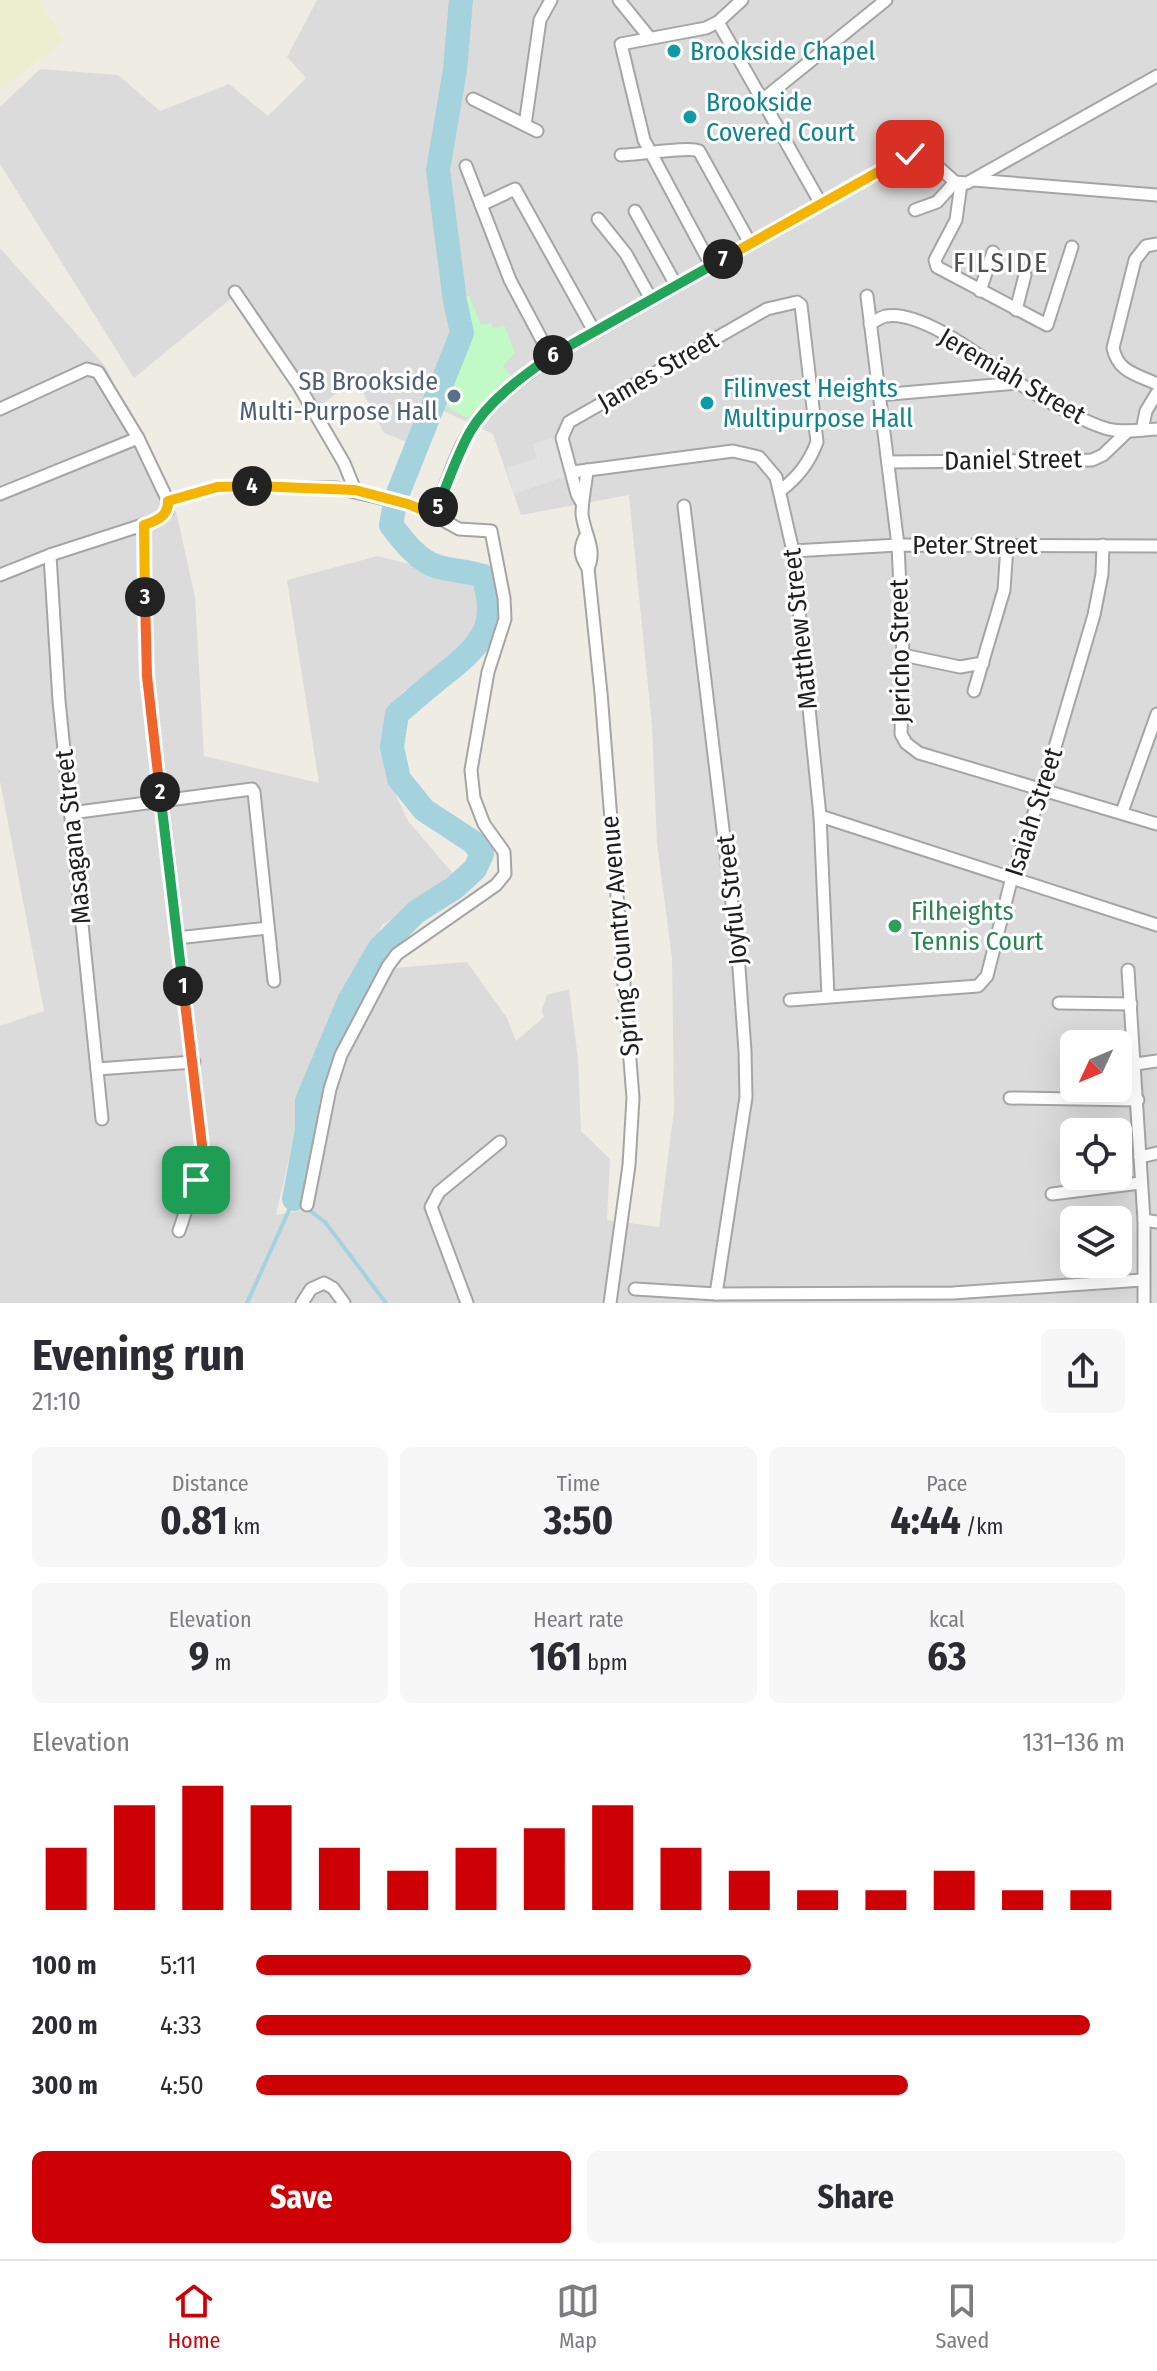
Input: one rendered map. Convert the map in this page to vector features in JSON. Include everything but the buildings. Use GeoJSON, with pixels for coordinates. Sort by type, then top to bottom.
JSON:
{"type":"FeatureCollection","features":[{"type":"Feature","properties":{"kind":"street"},"geometry":{"type":"LineString","coordinates":[[525,125],[540,20],[551,0]]}},
{"type":"Feature","properties":{"kind":"street"},"geometry":{"type":"LineString","coordinates":[[620,0],[649,37]]}},
{"type":"Feature","properties":{"kind":"street"},"geometry":{"type":"LineString","coordinates":[[711,265],[650,154],[639,127],[621,44],[706,28],[718,22],[728,4],[742,0]]}},
{"type":"Feature","properties":{"kind":"street"},"geometry":{"type":"LineString","coordinates":[[761,101],[886,0]]}},
{"type":"Feature","properties":{"kind":"street"},"geometry":{"type":"LineString","coordinates":[[718,22],[821,204]]}},
{"type":"Feature","properties":{"kind":"street"},"geometry":{"type":"LineString","coordinates":[[974,180],[1157,76]]}},
{"type":"Feature","properties":{"kind":"street"},"geometry":{"type":"LineString","coordinates":[[473,99],[537,131]]}},
{"type":"Feature","properties":{"kind":"street"},"geometry":{"type":"LineString","coordinates":[[621,155],[650,154],[684,147],[699,151],[750,243]]}},
{"type":"Feature","properties":{"kind":"street"},"geometry":{"type":"LineString","coordinates":[[434,515],[476,422],[513,386],[551,357],[910,154],[924,154],[958,183]]}},
{"type":"Feature","properties":{"kind":"street"},"geometry":{"type":"LineString","coordinates":[[466,166],[510,280],[551,357]]}},
{"type":"Feature","properties":{"kind":"street"},"geometry":{"type":"LineString","coordinates":[[915,210],[937,202],[958,183],[974,180],[1157,195]]}},
{"type":"Feature","properties":{"kind":"street"},"geometry":{"type":"LineString","coordinates":[[958,183],[956,220],[934,264],[980,291],[1047,325],[1072,247]]}},
{"type":"Feature","properties":{"kind":"street"},"geometry":{"type":"LineString","coordinates":[[481,205],[515,189],[594,331]]}},
{"type":"Feature","properties":{"kind":"street"},"geometry":{"type":"LineString","coordinates":[[635,211],[676,285]]}},
{"type":"Feature","properties":{"kind":"street"},"geometry":{"type":"LineString","coordinates":[[598,219],[626,254],[651,299]]}},
{"type":"Feature","properties":{"kind":"street"},"geometry":{"type":"LineString","coordinates":[[1157,244],[1146,246],[1135,260],[1113,348],[1115,360],[1124,369],[1157,384]]}},
{"type":"Feature","properties":{"kind":"street"},"geometry":{"type":"LineString","coordinates":[[980,291],[993,252]]}},
{"type":"Feature","properties":{"kind":"street"},"geometry":{"type":"LineString","coordinates":[[1016,310],[1025,275]]}},
{"type":"Feature","properties":{"kind":"street"},"geometry":{"type":"LineString","coordinates":[[235,292],[299,386],[344,463],[355,490]]}},
{"type":"Feature","properties":{"kind":"street","name":"Jericho Street"},"geometry":{"type":"LineString","coordinates":[[867,296],[898,545],[903,655],[901,734],[912,749],[1157,824]]}},
{"type":"Feature","properties":{"kind":"street","name":"James Street"},"geometry":{"type":"LineString","coordinates":[[573,472],[562,438],[569,422],[767,309],[797,302],[801,305],[817,442],[797,477],[780,491]]}},
{"type":"Feature","properties":{"kind":"street","name":"Jeremiah Street"},"geometry":{"type":"LineString","coordinates":[[870,324],[883,316],[917,322],[958,340],[1019,383],[1094,424],[1110,430],[1157,429]]}},
{"type":"Feature","properties":{"kind":"street"},"geometry":{"type":"LineString","coordinates":[[0,409],[87,369],[94,369],[138,438],[168,501],[164,515],[155,521],[50,555],[0,575]]}},
{"type":"Feature","properties":{"kind":"street"},"geometry":{"type":"LineString","coordinates":[[879,395],[1019,383]]}},
{"type":"Feature","properties":{"kind":"street"},"geometry":{"type":"LineString","coordinates":[[1142,430],[1146,411],[1157,393]]}},
{"type":"Feature","properties":{"kind":"street","name":"Daniel Street"},"geometry":{"type":"LineString","coordinates":[[888,462],[1092,460],[1103,455],[1128,431]]}},
{"type":"Feature","properties":{"kind":"street"},"geometry":{"type":"LineString","coordinates":[[0,494],[138,438]]}},
{"type":"Feature","properties":{"kind":"street","name":"Matthew Street"},"geometry":{"type":"LineString","coordinates":[[573,472],[733,451],[759,457],[776,477],[793,551],[820,816],[828,996]]}},
{"type":"Feature","properties":{"kind":"street","name":"Spring Country Avenue"},"geometry":{"type":"LineString","coordinates":[[582,503],[586,493],[587,470]]}},
{"type":"Feature","properties":{"kind":"street","name":"Spring Country Avenue"},"geometry":{"type":"LineString","coordinates":[[573,472],[582,503],[585,537],[592,546],[593,558],[588,568],[633,1098],[629,1165],[610,1303]]}},
{"type":"Feature","properties":{"kind":"street"},"geometry":{"type":"LineString","coordinates":[[168,501],[206,489],[228,486],[355,490],[408,504],[459,529],[491,531],[497,558],[505,619],[488,672],[471,770],[474,798],[484,824],[504,852],[505,874],[496,885],[397,954],[388,966],[341,1055],[330,1089],[307,1205]]}},
{"type":"Feature","properties":{"kind":"street","name":"Joyful Street"},"geometry":{"type":"LineString","coordinates":[[684,506],[738,954],[745,1051],[746,1097],[716,1294]]}},
{"type":"Feature","properties":{"kind":"street"},"geometry":{"type":"LineString","coordinates":[[144,525],[147,676],[202,1145],[196,1180],[179,1231]]}},
{"type":"Feature","properties":{"kind":"street","name":"Peter Street"},"geometry":{"type":"LineString","coordinates":[[793,551],[898,545],[1157,546]]}},
{"type":"Feature","properties":{"kind":"street","name":"Isaiah Street"},"geometry":{"type":"LineString","coordinates":[[790,1000],[978,986],[987,976],[1012,877],[1043,788],[1094,615],[1102,574],[1103,545]]}},
{"type":"Feature","properties":{"kind":"street"},"geometry":{"type":"LineString","coordinates":[[974,691],[1004,590],[1007,546]]}},
{"type":"Feature","properties":{"kind":"street","name":"Masagana Street"},"geometry":{"type":"LineString","coordinates":[[50,555],[55,659],[102,1119]]}},
{"type":"Feature","properties":{"kind":"street"},"geometry":{"type":"LineString","coordinates":[[903,655],[960,667],[983,663]]}},
{"type":"Feature","properties":{"kind":"street"},"geometry":{"type":"LineString","coordinates":[[1122,812],[1157,714]]}},
{"type":"Feature","properties":{"kind":"street"},"geometry":{"type":"LineString","coordinates":[[71,813],[248,788],[254,792],[274,981]]}},
{"type":"Feature","properties":{"kind":"street"},"geometry":{"type":"LineString","coordinates":[[820,816],[1157,925]]}},
{"type":"Feature","properties":{"kind":"street"},"geometry":{"type":"LineString","coordinates":[[177,938],[268,928]]}},
{"type":"Feature","properties":{"kind":"street"},"geometry":{"type":"LineString","coordinates":[[1128,970],[1144,1220],[1144,1303]]}},
{"type":"Feature","properties":{"kind":"street"},"geometry":{"type":"LineString","coordinates":[[1059,1003],[1131,1004]]}},
{"type":"Feature","properties":{"kind":"street"},"geometry":{"type":"LineString","coordinates":[[1136,1064],[1157,1061]]}},
{"type":"Feature","properties":{"kind":"street"},"geometry":{"type":"LineString","coordinates":[[97,1069],[194,1062]]}},
{"type":"Feature","properties":{"kind":"street"},"geometry":{"type":"LineString","coordinates":[[1010,1098],[1138,1100]]}},
{"type":"Feature","properties":{"kind":"street"},"geometry":{"type":"LineString","coordinates":[[467,1303],[431,1207],[439,1192],[500,1142]]}},
{"type":"Feature","properties":{"kind":"street"},"geometry":{"type":"LineString","coordinates":[[1140,1157],[1157,1153]]}},
{"type":"Feature","properties":{"kind":"street"},"geometry":{"type":"LineString","coordinates":[[1052,1194],[1140,1183]]}},
{"type":"Feature","properties":{"kind":"street"},"geometry":{"type":"LineString","coordinates":[[1144,1220],[1157,1222]]}},
{"type":"Feature","properties":{"kind":"street"},"geometry":{"type":"LineString","coordinates":[[635,1289],[716,1294],[953,1293],[1142,1280]]}},
{"type":"Feature","properties":{"kind":"street"},"geometry":{"type":"LineString","coordinates":[[302,1303],[311,1289],[324,1283],[333,1288],[344,1303]]}},
{"type":"Feature","properties":{"kind":"shaded area"},"geometry":{"type":"Polygon","coordinates":[[[317,0],[451,0],[453,20],[433,165],[454,329],[407,442],[384,433],[356,379],[317,408],[233,297],[134,378],[0,164],[0,107],[40,69],[118,75],[160,111],[229,84],[268,116],[306,78],[287,57],[317,0]]]}},
{"type":"Feature","properties":{"kind":"shaded area"},"geometry":{"type":"Polygon","coordinates":[[[469,0],[1157,0],[1157,1303],[0,1303],[0,1026],[44,1011],[0,781],[0,248],[106,367],[176,511],[195,597],[204,756],[319,783],[287,580],[378,556],[482,583],[486,626],[435,674],[403,691],[386,714],[384,770],[408,821],[456,877],[449,886],[382,925],[304,1092],[276,1215],[313,1208],[331,1108],[359,1024],[394,968],[467,962],[507,1018],[516,1041],[544,1017],[542,1010],[547,995],[569,989],[578,1059],[581,1131],[610,1159],[607,1220],[659,1227],[674,1110],[672,958],[657,844],[652,726],[629,495],[521,515],[493,434],[437,408],[466,331],[452,246],[446,183],[469,0]]]}},
{"type":"Feature","properties":{"kind":"shaded area"},"geometry":{"type":"Polygon","coordinates":[[[555,437],[568,476],[514,494],[506,468],[537,458],[533,444],[555,437]]]}},
{"type":"Feature","properties":{"kind":"green space"},"geometry":{"type":"Polygon","coordinates":[[[0,0],[39,0],[64,40],[0,90],[0,0]]]}},
{"type":"Feature","properties":{"kind":"green space"},"geometry":{"type":"Polygon","coordinates":[[[469,296],[481,325],[491,323],[493,328],[504,325],[515,353],[503,366],[512,377],[467,418],[440,403],[464,347],[467,328],[461,298],[469,296]]]}},
{"type":"Feature","properties":{"kind":"waterway"},"geometry":{"type":"LineString","coordinates":[[294,1199],[307,1130],[307,1101],[349,1001],[379,949],[416,912],[454,888],[475,869],[482,854],[473,842],[424,810],[399,779],[392,747],[397,714],[470,652],[488,620],[488,593],[483,576],[425,561],[391,525],[396,498],[462,333],[438,170],[455,70],[461,0]]}},
{"type":"Feature","properties":{"kind":"waterway"},"geometry":{"type":"LineString","coordinates":[[247,1303],[294,1199],[325,1222],[386,1303]]}},
{"type":"Feature","properties":{"kind":"place","name":"Brookside Chapel"},"geometry":{"type":"Point","coordinates":[674,51]}},
{"type":"Feature","properties":{"kind":"place","name":"Brookside Covered Court"},"geometry":{"type":"Point","coordinates":[690,117]}},
{"type":"Feature","properties":{"kind":"place","name":"SB Brookside Multi-Purpose Hall"},"geometry":{"type":"Point","coordinates":[454,396]}},
{"type":"Feature","properties":{"kind":"place","name":"Filinvest Heights Multipurpose Hall"},"geometry":{"type":"Point","coordinates":[707,403]}},
{"type":"Feature","properties":{"kind":"place","name":"Filheights Tennis Court"},"geometry":{"type":"Point","coordinates":[895,926]}},
{"type":"Feature","properties":{"kind":"district","name":"FILSIDE"},"geometry":{"type":"Point","coordinates":[1001,262]}},
{"type":"Feature","properties":{"kind":"route"},"geometry":{"type":"LineString","coordinates":[[196,1180],[202,1145],[194,1062],[147,676],[144,525],[161,518],[167,511],[168,501],[217,487],[240,486],[355,490],[408,504],[434,515],[471,430],[524,377],[594,331],[910,154]]}}]}
